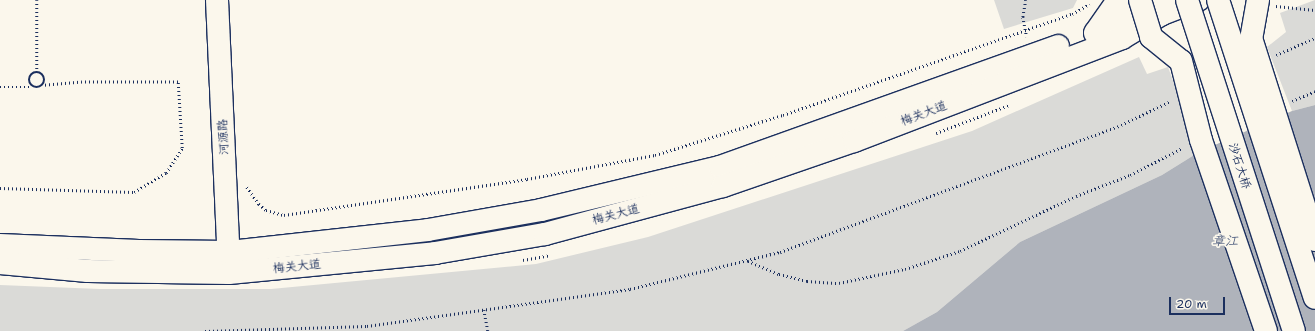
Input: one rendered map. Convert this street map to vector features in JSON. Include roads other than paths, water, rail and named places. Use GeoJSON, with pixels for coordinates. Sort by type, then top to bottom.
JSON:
{"type":"FeatureCollection","features":[{"type":"Feature","properties":{"kind":"main road","name":"河源路"},"geometry":{"type":"LineString","coordinates":[[217,0],[230,252],[229,273]]}},
{"type":"Feature","properties":{"kind":"main road"},"geometry":{"type":"LineString","coordinates":[[1095,33],[1118,0]]}},
{"type":"Feature","properties":{"kind":"main road","name":"梅关大道"},"geometry":{"type":"LineString","coordinates":[[0,244],[139,251],[230,252],[443,227],[541,210],[712,169],[1095,33],[1142,0]]}},
{"type":"Feature","properties":{"kind":"main road"},"geometry":{"type":"LineString","coordinates":[[1142,0],[1152,37],[1182,61],[1201,140],[1266,331]]}},
{"type":"Feature","properties":{"kind":"main road","name":"沙石大桥"},"geometry":{"type":"LineString","coordinates":[[1187,0],[1294,331]]}},
{"type":"Feature","properties":{"kind":"main road","name":"梅关大道"},"geometry":{"type":"LineString","coordinates":[[0,263],[88,271],[229,273],[435,253],[545,234],[723,186],[854,141],[1122,38],[1159,7],[1198,0]]}},
{"type":"Feature","properties":{"kind":"main road"},"geometry":{"type":"LineString","coordinates":[[1218,0],[1315,298]]}},
{"type":"Feature","properties":{"kind":"main road"},"geometry":{"type":"LineString","coordinates":[[1258,0],[1251,38],[1315,240]]}},
{"type":"Feature","properties":{"kind":"water","name":"章江"},"geometry":{"type":"Polygon","coordinates":[[[1315,105],[1315,331],[903,331],[937,312],[1020,242],[1162,175],[1199,152],[1292,111],[1315,105]]]}}]}
